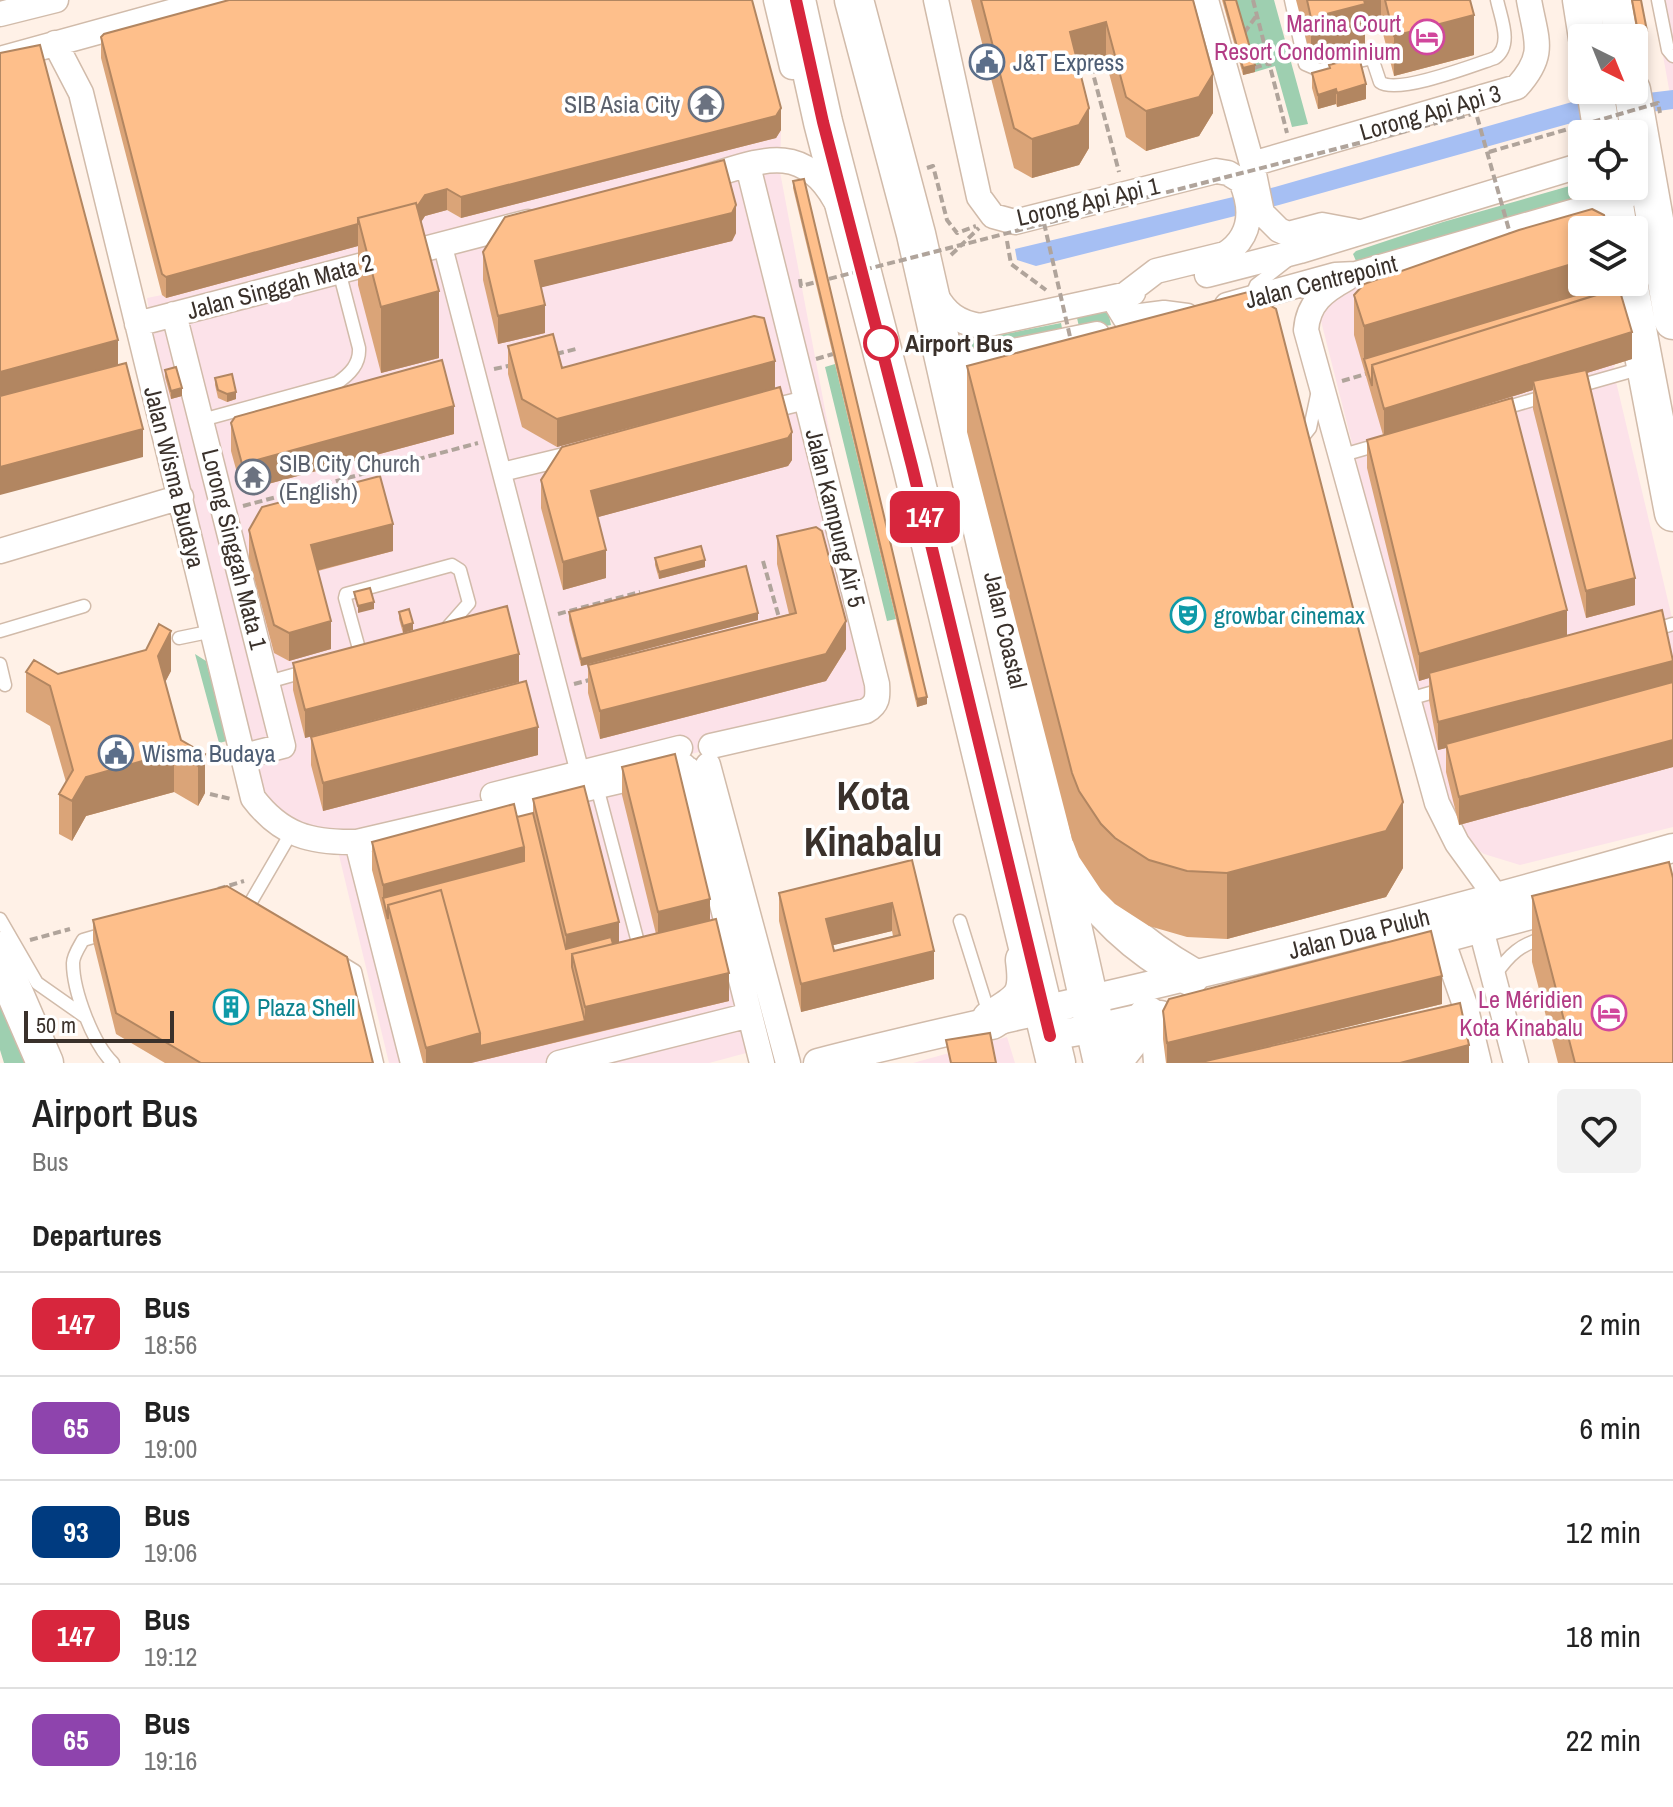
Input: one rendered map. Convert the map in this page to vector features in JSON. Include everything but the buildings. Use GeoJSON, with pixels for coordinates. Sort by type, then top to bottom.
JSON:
{"type":"FeatureCollection","features":[{"type":"Feature","properties":{"kind":"highway"},"geometry":{"type":"LineString","coordinates":[[796,0],[823,122],[855,238],[1049,1036]]}},
{"type":"Feature","properties":{"kind":"highway","name":"Jalan Coastal"},"geometry":{"type":"LineString","coordinates":[[854,0],[916,234],[936,271],[947,375],[1096,1030]]}},
{"type":"Feature","properties":{"kind":"highway"},"geometry":{"type":"LineString","coordinates":[[1042,788],[1066,856],[1086,890],[1190,991]]}},
{"type":"Feature","properties":{"kind":"highway"},"geometry":{"type":"LineString","coordinates":[[991,1020],[1013,1005],[1028,983],[1018,911]]}},
{"type":"Feature","properties":{"kind":"highway"},"geometry":{"type":"LineString","coordinates":[[1111,1063],[1154,1015]]}},
{"type":"Feature","properties":{"kind":"main road"},"geometry":{"type":"LineString","coordinates":[[1581,0],[1585,24]]}},
{"type":"Feature","properties":{"kind":"main road"},"geometry":{"type":"LineString","coordinates":[[1617,0],[1621,24]]}},
{"type":"Feature","properties":{"kind":"main road"},"geometry":{"type":"LineString","coordinates":[[1648,184],[1673,321]]}},
{"type":"Feature","properties":{"kind":"main road"},"geometry":{"type":"LineString","coordinates":[[1632,296],[1673,513]]}},
{"type":"Feature","properties":{"kind":"main road"},"geometry":{"type":"LineString","coordinates":[[11,952],[45,1063]]}},
{"type":"Feature","properties":{"kind":"main road"},"geometry":{"type":"LineString","coordinates":[[11,952],[30,995],[68,1063]]}},
{"type":"Feature","properties":{"kind":"street"},"geometry":{"type":"LineString","coordinates":[[0,14],[56,0]]}},
{"type":"Feature","properties":{"kind":"street"},"geometry":{"type":"LineString","coordinates":[[0,59],[214,0]]}},
{"type":"Feature","properties":{"kind":"street"},"geometry":{"type":"LineString","coordinates":[[776,0],[816,175]]}},
{"type":"Feature","properties":{"kind":"street","name":"Lorong Api Api 1"},"geometry":{"type":"LineString","coordinates":[[936,0],[979,197],[993,216],[1015,222],[1216,171]]}},
{"type":"Feature","properties":{"kind":"street"},"geometry":{"type":"LineString","coordinates":[[1206,0],[1252,164],[1262,213],[1279,230],[1296,233],[1322,225],[1361,232]]}},
{"type":"Feature","properties":{"kind":"street","name":"Lorong Api Api 3"},"geometry":{"type":"LineString","coordinates":[[1252,164],[1517,87],[1532,71],[1538,57],[1529,0]]}},
{"type":"Feature","properties":{"kind":"street","name":"Jalan Wisma Budaya"},"geometry":{"type":"LineString","coordinates":[[81,93],[82,59],[93,33]]}},
{"type":"Feature","properties":{"kind":"street","name":"Jalan Wisma Budaya"},"geometry":{"type":"LineString","coordinates":[[55,43],[81,93],[253,798],[269,818],[298,834]]}},
{"type":"Feature","properties":{"kind":"street"},"geometry":{"type":"LineString","coordinates":[[1194,317],[1164,313],[1125,318],[1117,305],[1122,297],[1156,271],[1225,254],[1243,239],[1250,218],[1244,188],[1235,176],[1216,171],[1234,139],[1227,104],[1233,97]]}},
{"type":"Feature","properties":{"kind":"street"},"geometry":{"type":"LineString","coordinates":[[671,186],[771,159],[793,161],[816,175],[833,196],[855,238]]}},
{"type":"Feature","properties":{"kind":"street","name":"Jalan Kampung Air 5"},"geometry":{"type":"LineString","coordinates":[[298,834],[338,843],[357,842],[588,780],[694,759],[873,707],[878,698],[877,684],[748,166]]}},
{"type":"Feature","properties":{"kind":"street","name":"Jalan Centrepoint"},"geometry":{"type":"LineString","coordinates":[[936,271],[949,314],[959,321],[980,326],[1127,295],[1300,251],[1568,169]]}},
{"type":"Feature","properties":{"kind":"street","name":"Jalan Centrepoint"},"geometry":{"type":"LineString","coordinates":[[947,375],[984,357],[1250,306],[1335,275],[1356,274],[1615,205],[1650,191]]}},
{"type":"Feature","properties":{"kind":"street","name":"Jalan Singgah Mata 2"},"geometry":{"type":"LineString","coordinates":[[137,324],[549,217]]}},
{"type":"Feature","properties":{"kind":"street"},"geometry":{"type":"LineString","coordinates":[[298,834],[354,830],[588,780],[558,688],[442,243]]}},
{"type":"Feature","properties":{"kind":"street"},"geometry":{"type":"LineString","coordinates":[[1356,274],[1328,288],[1316,299],[1307,319],[1306,330],[1437,803],[1457,843],[1497,898]]}},
{"type":"Feature","properties":{"kind":"street","name":"Lorong Singgah Mata 1"},"geometry":{"type":"LineString","coordinates":[[174,314],[283,746],[244,756]]}},
{"type":"Feature","properties":{"kind":"street"},"geometry":{"type":"LineString","coordinates":[[745,415],[806,400]]}},
{"type":"Feature","properties":{"kind":"street"},"geometry":{"type":"LineString","coordinates":[[502,472],[593,451]]}},
{"type":"Feature","properties":{"kind":"street"},"geometry":{"type":"LineString","coordinates":[[0,551],[181,497]]}},
{"type":"Feature","properties":{"kind":"street"},"geometry":{"type":"LineString","coordinates":[[694,759],[762,1063]]}},
{"type":"Feature","properties":{"kind":"street"},"geometry":{"type":"LineString","coordinates":[[694,759],[788,1063]]}},
{"type":"Feature","properties":{"kind":"street"},"geometry":{"type":"LineString","coordinates":[[357,842],[413,1063]]}},
{"type":"Feature","properties":{"kind":"street","name":"Jalan Dua Puluh"},"geometry":{"type":"LineString","coordinates":[[1096,1030],[1190,991],[1497,898],[1668,859]]}},
{"type":"Feature","properties":{"kind":"street","name":"Jalan Dua Puluh"},"geometry":{"type":"LineString","coordinates":[[1310,974],[1596,897]]}},
{"type":"Feature","properties":{"kind":"street"},"geometry":{"type":"LineString","coordinates":[[1481,929],[1516,1063]]}},
{"type":"Feature","properties":{"kind":"street"},"geometry":{"type":"LineString","coordinates":[[1442,939],[1457,1007],[1479,1063]]}},
{"type":"Feature","properties":{"kind":"street","name":"Jalan Dua Puluh"},"geometry":{"type":"LineString","coordinates":[[818,1063],[991,1020],[1049,1036],[1096,1030],[1154,1015],[1190,991]]}},
{"type":"Feature","properties":{"kind":"street"},"geometry":{"type":"LineString","coordinates":[[559,1063],[750,1015]]}},
{"type":"Feature","properties":{"kind":"street"},"geometry":{"type":"LineString","coordinates":[[1154,1015],[1156,1063]]}},
{"type":"Feature","properties":{"kind":"street"},"geometry":{"type":"LineString","coordinates":[[869,1050],[891,1049],[899,1063]]}},
{"type":"Feature","properties":{"kind":"lane"},"geometry":{"type":"LineString","coordinates":[[1291,0],[1305,64],[1319,70],[1368,59],[1373,61],[1380,82],[1391,87],[1441,76],[1502,53],[1506,44],[1497,0]]}},
{"type":"Feature","properties":{"kind":"lane"},"geometry":{"type":"LineString","coordinates":[[1658,0],[1668,50],[1673,56]]}},
{"type":"Feature","properties":{"kind":"lane"},"geometry":{"type":"LineString","coordinates":[[1250,306],[1256,285],[1300,251]]}},
{"type":"Feature","properties":{"kind":"lane"},"geometry":{"type":"LineString","coordinates":[[202,420],[337,383],[353,369],[359,348],[339,271]]}},
{"type":"Feature","properties":{"kind":"lane"},"geometry":{"type":"LineString","coordinates":[[1491,412],[1645,367]]}},
{"type":"Feature","properties":{"kind":"lane"},"geometry":{"type":"LineString","coordinates":[[1295,446],[1310,428],[1321,379]]}},
{"type":"Feature","properties":{"kind":"lane"},"geometry":{"type":"LineString","coordinates":[[1343,455],[1387,442]]}},
{"type":"Feature","properties":{"kind":"lane"},"geometry":{"type":"LineString","coordinates":[[348,660],[439,637],[469,603],[457,566],[346,594],[361,656]]}},
{"type":"Feature","properties":{"kind":"lane"},"geometry":{"type":"LineString","coordinates":[[0,631],[84,606]]}},
{"type":"Feature","properties":{"kind":"lane"},"geometry":{"type":"LineString","coordinates":[[1644,633],[1673,624]]}},
{"type":"Feature","properties":{"kind":"lane"},"geometry":{"type":"LineString","coordinates":[[179,638],[213,631]]}},
{"type":"Feature","properties":{"kind":"lane"},"geometry":{"type":"LineString","coordinates":[[0,664],[5,685]]}},
{"type":"Feature","properties":{"kind":"lane"},"geometry":{"type":"LineString","coordinates":[[268,682],[321,667]]}},
{"type":"Feature","properties":{"kind":"lane"},"geometry":{"type":"LineString","coordinates":[[1409,699],[1453,686]]}},
{"type":"Feature","properties":{"kind":"lane"},"geometry":{"type":"LineString","coordinates":[[588,780],[639,949],[646,953],[661,950]]}},
{"type":"Feature","properties":{"kind":"lane"},"geometry":{"type":"LineString","coordinates":[[248,907],[298,834]]}},
{"type":"Feature","properties":{"kind":"lane"},"geometry":{"type":"LineString","coordinates":[[234,900],[261,915]]}},
{"type":"Feature","properties":{"kind":"lane"},"geometry":{"type":"LineString","coordinates":[[0,919],[37,983],[84,1016]]}},
{"type":"Feature","properties":{"kind":"lane"},"geometry":{"type":"LineString","coordinates":[[960,921],[991,1020]]}},
{"type":"Feature","properties":{"kind":"lane"},"geometry":{"type":"LineString","coordinates":[[113,932],[83,940],[72,961],[84,1016],[113,1063]]}},
{"type":"Feature","properties":{"kind":"lane"},"geometry":{"type":"LineString","coordinates":[[1493,978],[1517,949],[1530,941],[1559,934]]}},
{"type":"Feature","properties":{"kind":"lane"},"geometry":{"type":"LineString","coordinates":[[328,955],[355,971],[377,1063]]}},
{"type":"Feature","properties":{"kind":"path"},"geometry":{"type":"LineString","coordinates":[[1253,0],[1289,139]]}},
{"type":"Feature","properties":{"kind":"path"},"geometry":{"type":"LineString","coordinates":[[1244,33],[1257,15]]}},
{"type":"Feature","properties":{"kind":"path"},"geometry":{"type":"LineString","coordinates":[[1254,68],[1269,63]]}},
{"type":"Feature","properties":{"kind":"path"},"geometry":{"type":"LineString","coordinates":[[1091,66],[1125,194]]}},
{"type":"Feature","properties":{"kind":"path"},"geometry":{"type":"LineString","coordinates":[[1489,152],[1658,103],[1660,113]]}},
{"type":"Feature","properties":{"kind":"path"},"geometry":{"type":"LineString","coordinates":[[800,279],[801,286],[1476,113],[1512,241]]}},
{"type":"Feature","properties":{"kind":"path"},"geometry":{"type":"LineString","coordinates":[[933,166],[947,220],[957,233],[984,223],[936,271]]}},
{"type":"Feature","properties":{"kind":"path"},"geometry":{"type":"LineString","coordinates":[[1044,223],[1072,345]]}},
{"type":"Feature","properties":{"kind":"path"},"geometry":{"type":"LineString","coordinates":[[1004,227],[1011,264],[1047,291]]}},
{"type":"Feature","properties":{"kind":"path"},"geometry":{"type":"LineString","coordinates":[[548,356],[576,349]]}},
{"type":"Feature","properties":{"kind":"path"},"geometry":{"type":"LineString","coordinates":[[476,374],[519,363]]}},
{"type":"Feature","properties":{"kind":"path"},"geometry":{"type":"LineString","coordinates":[[1321,379],[1383,368]]}},
{"type":"Feature","properties":{"kind":"path"},"geometry":{"type":"LineString","coordinates":[[225,511],[493,439]]}},
{"type":"Feature","properties":{"kind":"path"},"geometry":{"type":"LineString","coordinates":[[763,561],[782,630]]}},
{"type":"Feature","properties":{"kind":"path"},"geometry":{"type":"LineString","coordinates":[[540,619],[640,592]]}},
{"type":"Feature","properties":{"kind":"path"},"geometry":{"type":"LineString","coordinates":[[558,688],[603,677]]}},
{"type":"Feature","properties":{"kind":"path"},"geometry":{"type":"LineString","coordinates":[[210,794],[240,802]]}},
{"type":"Feature","properties":{"kind":"path"},"geometry":{"type":"LineString","coordinates":[[217,889],[246,881]]}},
{"type":"Feature","properties":{"kind":"path"},"geometry":{"type":"LineString","coordinates":[[11,952],[73,928]]}},
{"type":"Feature","properties":{"kind":"shaded area"},"geometry":{"type":"Polygon","coordinates":[[[1653,0],[1673,0],[1673,100],[1671,100],[1653,0]]]}},
{"type":"Feature","properties":{"kind":"shaded area"},"geometry":{"type":"Polygon","coordinates":[[[781,130],[780,172],[877,684],[866,711],[675,758],[750,1052],[709,1063],[389,1063],[337,847],[278,815],[264,789],[161,391],[147,298],[162,295],[166,298],[416,230],[425,216],[447,210],[461,218],[776,138],[781,130]]]}},
{"type":"Feature","properties":{"kind":"shaded area"},"geometry":{"type":"Polygon","coordinates":[[[1568,226],[1568,296],[1590,296],[1621,352],[1613,369],[1673,622],[1673,827],[1520,865],[1484,854],[1461,838],[1444,807],[1319,313],[1332,293],[1568,226]]]}},
{"type":"Feature","properties":{"kind":"shaded area"},"geometry":{"type":"Polygon","coordinates":[[[1007,1037],[1015,1063],[913,1063],[1007,1037]]]}},
{"type":"Feature","properties":{"kind":"green space"},"geometry":{"type":"Polygon","coordinates":[[[1234,0],[1274,0],[1308,124],[1292,127],[1275,66],[1255,72],[1234,0]]]}},
{"type":"Feature","properties":{"kind":"green space"},"geometry":{"type":"Polygon","coordinates":[[[1568,186],[1569,200],[1359,261],[1353,254],[1443,222],[1568,186]]]}},
{"type":"Feature","properties":{"kind":"green space"},"geometry":{"type":"Polygon","coordinates":[[[1108,311],[1111,325],[1080,331],[1077,318],[1108,311]]]}},
{"type":"Feature","properties":{"kind":"green space"},"geometry":{"type":"Polygon","coordinates":[[[1061,323],[1063,333],[955,359],[944,333],[961,340],[974,340],[1061,323]]]}},
{"type":"Feature","properties":{"kind":"green space"},"geometry":{"type":"Polygon","coordinates":[[[835,364],[896,619],[887,621],[825,367],[835,364]]]}},
{"type":"Feature","properties":{"kind":"green space"},"geometry":{"type":"Polygon","coordinates":[[[195,654],[206,661],[227,741],[219,743],[195,654]]]}},
{"type":"Feature","properties":{"kind":"green space"},"geometry":{"type":"Polygon","coordinates":[[[0,1005],[25,1063],[4,1063],[0,1050],[0,1005]]]}},
{"type":"Feature","properties":{"kind":"water"},"geometry":{"type":"Polygon","coordinates":[[[1673,90],[1673,109],[1568,120],[1568,124],[1279,205],[1036,266],[1017,260],[1015,249],[1275,187],[1568,103],[1648,104],[1648,93],[1673,90]]]}},
{"type":"Feature","properties":{"kind":"bus line","name":"147"},"geometry":{"type":"LineString","coordinates":[[796,0],[823,122],[912,466],[1050,1036]]}},
{"type":"Feature","properties":{"kind":"place","name":"Marina Court Resort Condominium"},"geometry":{"type":"Point","coordinates":[1427,37]}},
{"type":"Feature","properties":{"kind":"place","name":"J&T Express"},"geometry":{"type":"Point","coordinates":[987,62]}},
{"type":"Feature","properties":{"kind":"place","name":"SIB Asia City"},"geometry":{"type":"Point","coordinates":[706,104]}},
{"type":"Feature","properties":{"kind":"place","name":"Airport Bus"},"geometry":{"type":"Point","coordinates":[881,343]}},
{"type":"Feature","properties":{"kind":"place","name":"SIB City Church (English)"},"geometry":{"type":"Point","coordinates":[253,477]}},
{"type":"Feature","properties":{"kind":"place","name":"growbar cinemax"},"geometry":{"type":"Point","coordinates":[1188,615]}},
{"type":"Feature","properties":{"kind":"place","name":"Wisma Budaya"},"geometry":{"type":"Point","coordinates":[116,753]}},
{"type":"Feature","properties":{"kind":"place","name":"Plaza Shell"},"geometry":{"type":"Point","coordinates":[231,1007]}},
{"type":"Feature","properties":{"kind":"place","name":"Le Méridien Kota Kinabalu"},"geometry":{"type":"Point","coordinates":[1609,1013]}},
{"type":"Feature","properties":{"kind":"district","name":"Kota Kinabalu"},"geometry":{"type":"Point","coordinates":[873,818]}}]}
